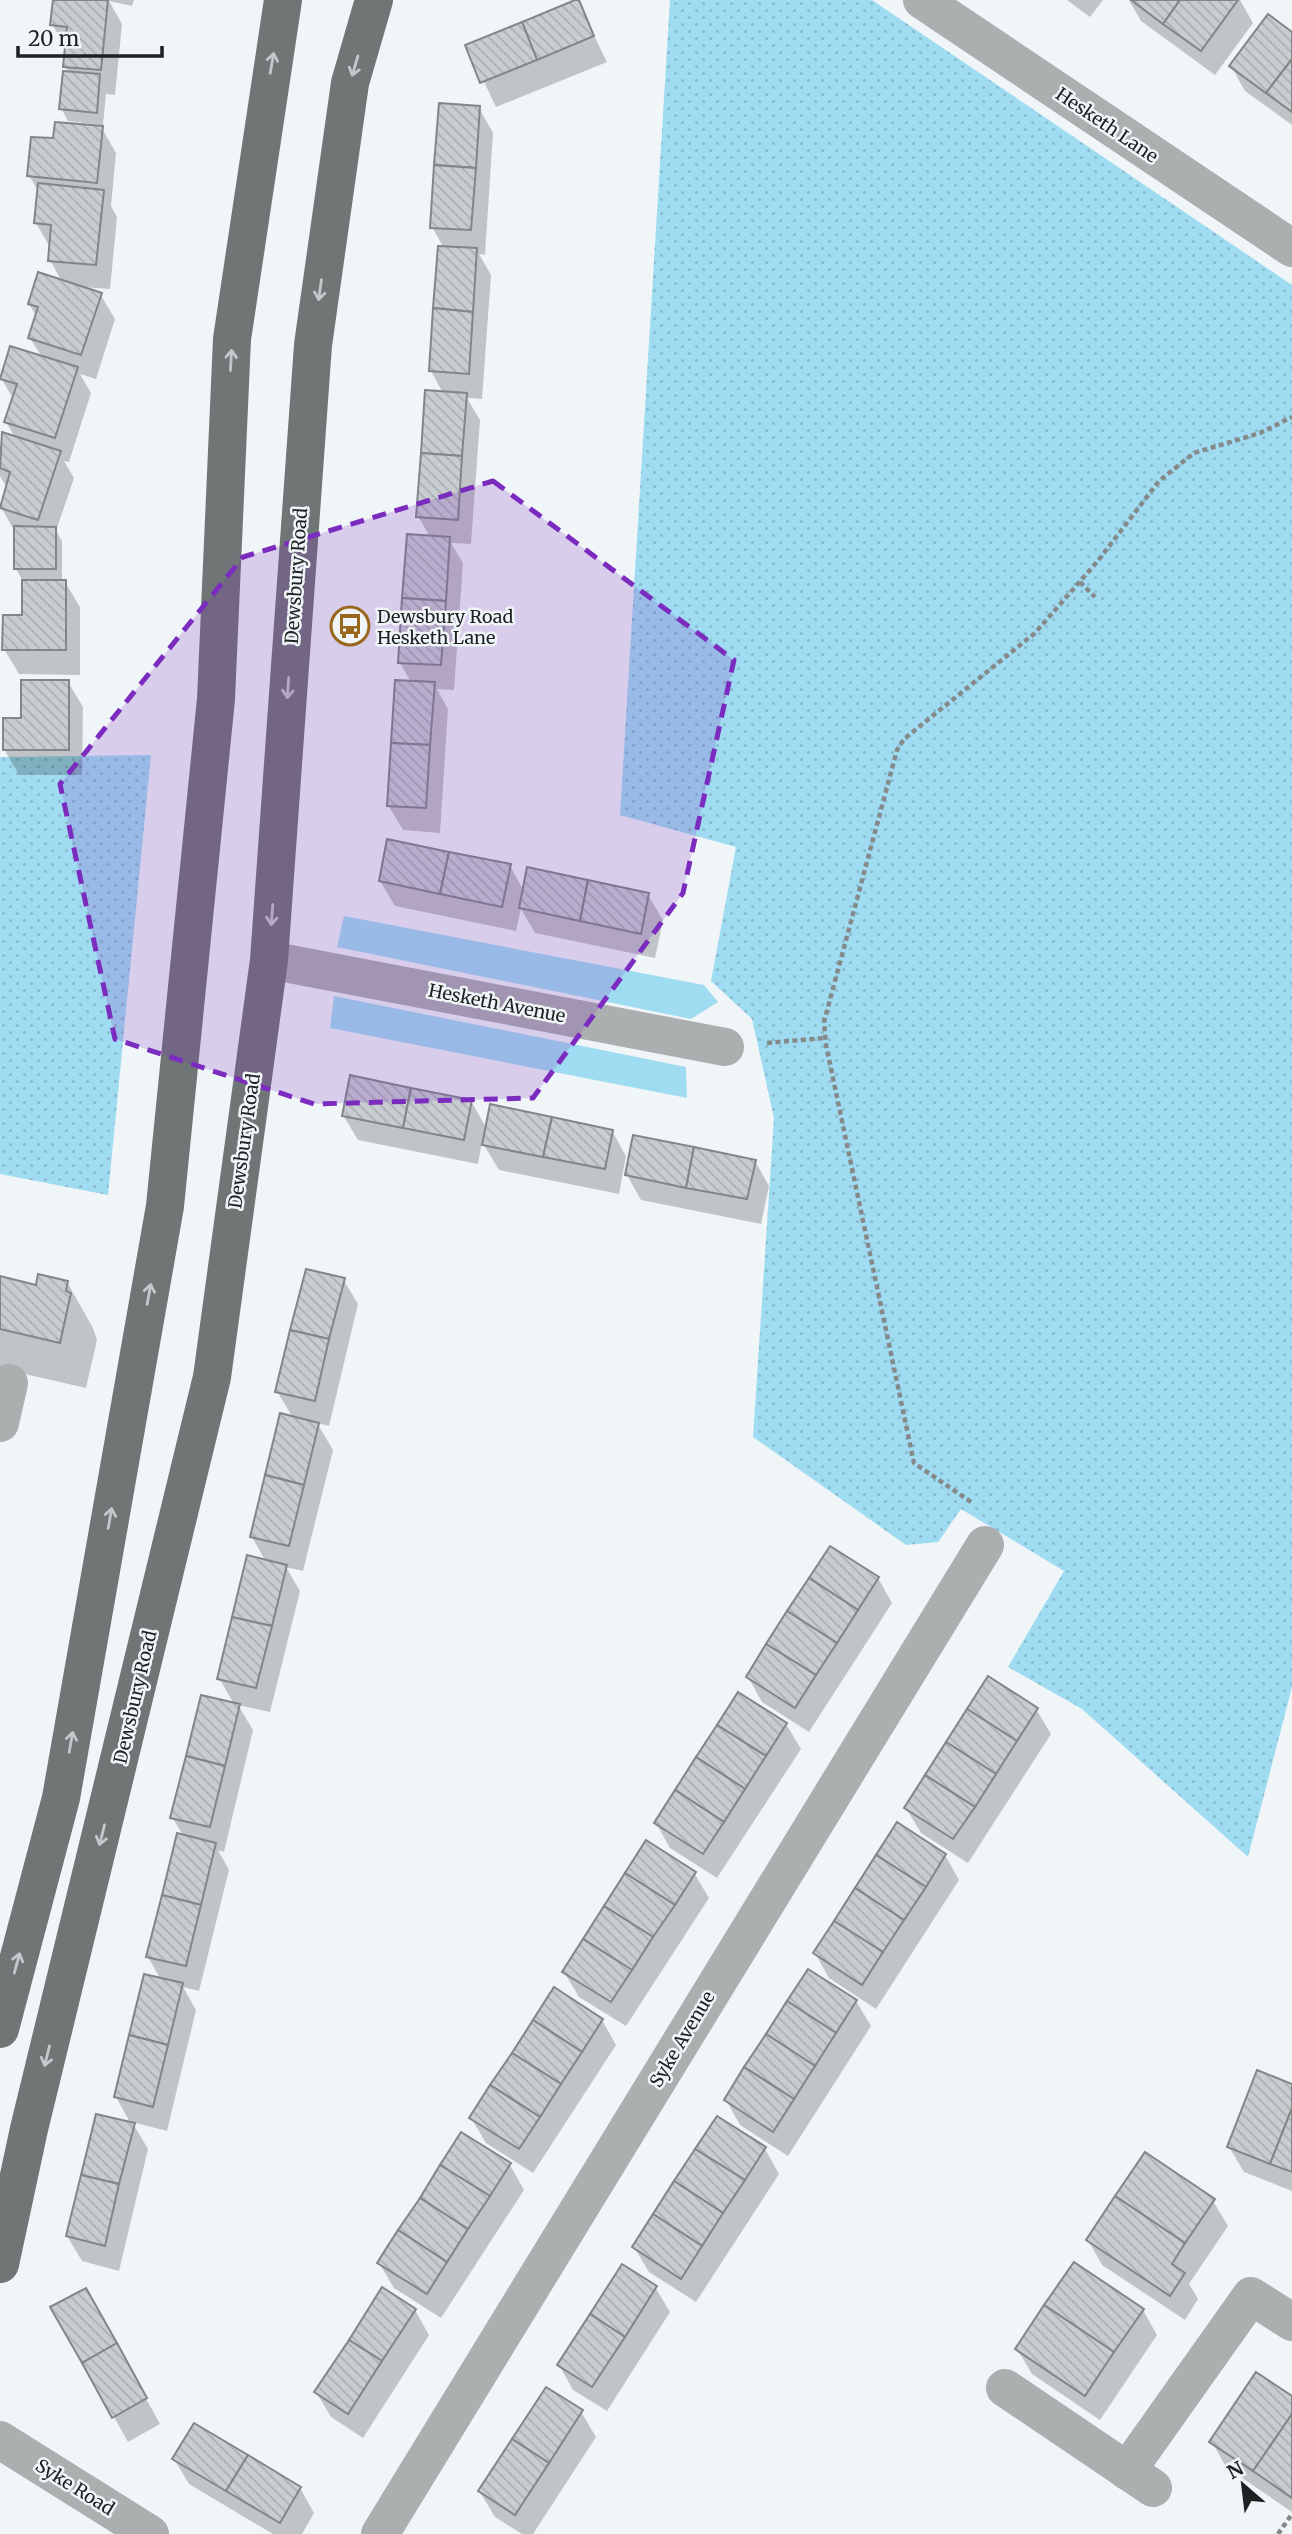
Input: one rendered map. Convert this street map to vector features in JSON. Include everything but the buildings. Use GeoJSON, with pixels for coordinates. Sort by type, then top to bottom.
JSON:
{"type":"FeatureCollection","features":[{"type":"Feature","properties":{"kind":"main road"},"geometry":{"type":"LineString","coordinates":[[0,2029],[61,1798],[165,1206],[216,699],[232,339],[283,0]]}},
{"type":"Feature","properties":{"kind":"main road","name":"Dewsbury Road"},"geometry":{"type":"LineString","coordinates":[[0,2264],[29,2129],[212,1377],[269,960],[313,345],[350,83],[374,0]]}},
{"type":"Feature","properties":{"kind":"street","name":"Hesketh Lane"},"geometry":{"type":"LineString","coordinates":[[922,0],[1292,248]]}},
{"type":"Feature","properties":{"kind":"street","name":"Hesketh Avenue"},"geometry":{"type":"LineString","coordinates":[[269,960],[725,1047]]}},
{"type":"Feature","properties":{"kind":"street"},"geometry":{"type":"LineString","coordinates":[[0,1423],[9,1383]]}},
{"type":"Feature","properties":{"kind":"street","name":"Syke Avenue"},"geometry":{"type":"LineString","coordinates":[[380,2534],[985,1545]]}},
{"type":"Feature","properties":{"kind":"street"},"geometry":{"type":"LineString","coordinates":[[1005,2388],[1140,2480],[1251,2296],[1292,2322]]}},
{"type":"Feature","properties":{"kind":"street","name":"Syke Road"},"geometry":{"type":"LineString","coordinates":[[0,2441],[150,2534]]}},
{"type":"Feature","properties":{"kind":"path"},"geometry":{"type":"LineString","coordinates":[[985,1545],[1004,1525],[914,1463],[825,1038],[824,1022],[897,750],[904,739],[1035,633],[1080,582],[1159,481],[1194,453],[1260,433],[1292,416]]}},
{"type":"Feature","properties":{"kind":"path"},"geometry":{"type":"LineString","coordinates":[[1080,582],[1095,597]]}},
{"type":"Feature","properties":{"kind":"path"},"geometry":{"type":"LineString","coordinates":[[725,1047],[825,1038]]}},
{"type":"Feature","properties":{"kind":"path"},"geometry":{"type":"LineString","coordinates":[[1278,2534],[1292,2514]]}},
{"type":"Feature","properties":{"kind":"highlighted area"},"geometry":{"type":"Polygon","coordinates":[[[493,481],[734,660],[683,893],[533,1098],[314,1104],[115,1039],[60,784],[243,557],[493,481]]]}},
{"type":"Feature","properties":{"kind":"shaded area"},"geometry":{"type":"Polygon","coordinates":[[[670,0],[872,0],[1292,285],[1292,1687],[1248,1857],[1082,1709],[1008,1667],[1064,1571],[961,1509],[938,1542],[906,1545],[753,1437],[774,1118],[752,1019],[711,981],[736,847],[620,815],[670,0]]]}},
{"type":"Feature","properties":{"kind":"shaded area"},"geometry":{"type":"Polygon","coordinates":[[[151,755],[108,1195],[0,1174],[0,757],[151,755]]]}},
{"type":"Feature","properties":{"kind":"shaded area"},"geometry":{"type":"Polygon","coordinates":[[[344,916],[704,985],[718,1002],[691,1019],[337,947],[344,916]]]}},
{"type":"Feature","properties":{"kind":"shaded area"},"geometry":{"type":"Polygon","coordinates":[[[334,996],[686,1067],[687,1098],[330,1028],[334,996]]]}},
{"type":"Feature","properties":{"kind":"place","name":"Dewsbury Road Hesketh Lane"},"geometry":{"type":"Point","coordinates":[350,626]}}]}
